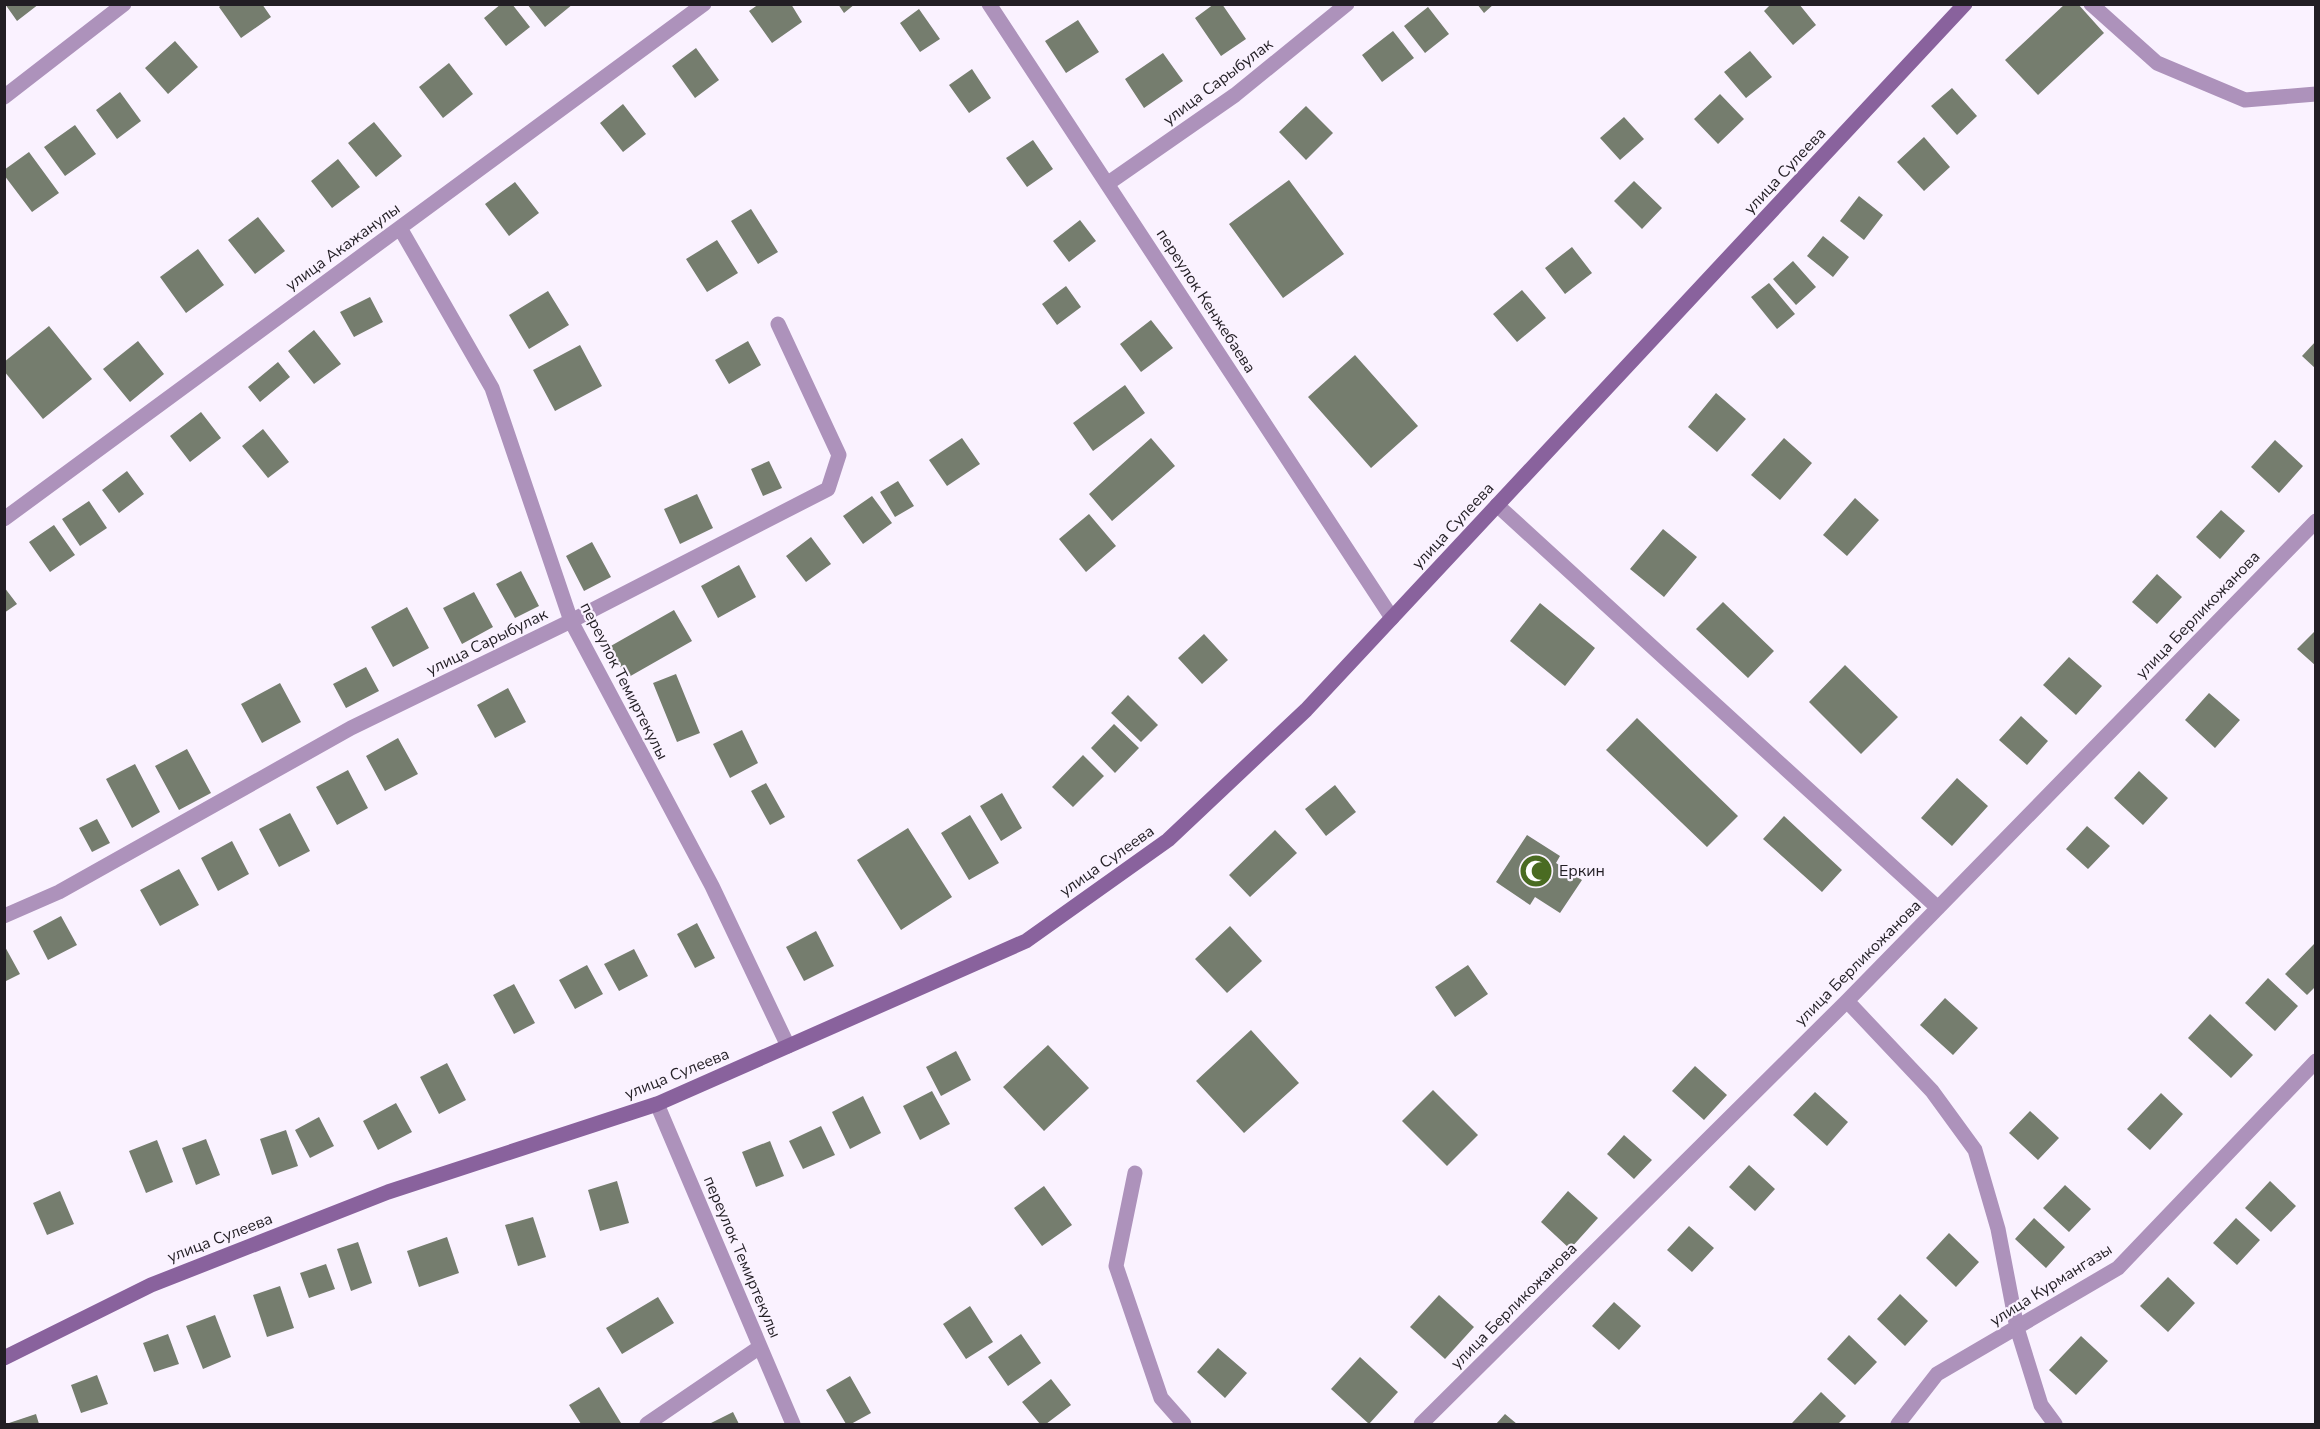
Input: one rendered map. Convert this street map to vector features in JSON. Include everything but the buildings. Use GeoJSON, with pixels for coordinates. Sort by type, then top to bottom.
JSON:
{"type":"FeatureCollection","features":[{"type":"Feature","properties":{"kind":"main road","name":"улица Сулеева"},"geometry":{"type":"LineString","coordinates":[[4,1358],[151,1285],[377,1196],[657,1104],[1026,941],[1168,840],[1306,710],[1965,4]]}},
{"type":"Feature","properties":{"kind":"street"},"geometry":{"type":"LineString","coordinates":[[4,97],[124,4]]}},
{"type":"Feature","properties":{"kind":"street","name":"улица Акажанулы"},"geometry":{"type":"LineString","coordinates":[[4,519],[704,4]]}},
{"type":"Feature","properties":{"kind":"street","name":"переулок Кенжебаева"},"geometry":{"type":"LineString","coordinates":[[989,4],[1392,618]]}},
{"type":"Feature","properties":{"kind":"street","name":"улица Сарыбулак"},"geometry":{"type":"LineString","coordinates":[[1107,184],[1235,95],[1347,4]]}},
{"type":"Feature","properties":{"kind":"street"},"geometry":{"type":"LineString","coordinates":[[2091,4],[2157,63],[2245,100],[2316,94]]}},
{"type":"Feature","properties":{"kind":"street","name":"переулок Темиртекулы"},"geometry":{"type":"LineString","coordinates":[[400,228],[492,388],[571,621],[712,886],[788,1046]]}},
{"type":"Feature","properties":{"kind":"street","name":"улица Сарыбулак"},"geometry":{"type":"LineString","coordinates":[[4,916],[59,892],[351,728],[571,621],[828,489],[839,455],[778,324]]}},
{"type":"Feature","properties":{"kind":"street"},"geometry":{"type":"LineString","coordinates":[[1497,505],[1938,908]]}},
{"type":"Feature","properties":{"kind":"street","name":"улица Берликожанова"},"geometry":{"type":"LineString","coordinates":[[1421,1425],[1847,1001],[2316,521]]}},
{"type":"Feature","properties":{"kind":"street"},"geometry":{"type":"LineString","coordinates":[[1847,1001],[1932,1091],[1975,1150],[1998,1229],[2017,1328],[2041,1405],[2055,1425]]}},
{"type":"Feature","properties":{"kind":"street","name":"улица Курмангазы"},"geometry":{"type":"LineString","coordinates":[[1898,1425],[1937,1374],[2118,1268],[2316,1061]]}},
{"type":"Feature","properties":{"kind":"street","name":"переулок Темиртекулы"},"geometry":{"type":"LineString","coordinates":[[657,1104],[793,1425]]}},
{"type":"Feature","properties":{"kind":"street"},"geometry":{"type":"LineString","coordinates":[[1135,1173],[1116,1266],[1161,1398],[1184,1425]]}},
{"type":"Feature","properties":{"kind":"street"},"geometry":{"type":"LineString","coordinates":[[647,1425],[760,1347]]}},
{"type":"Feature","properties":{"kind":"place","name":"Еркин"},"geometry":{"type":"Point","coordinates":[1536,871]}}]}
